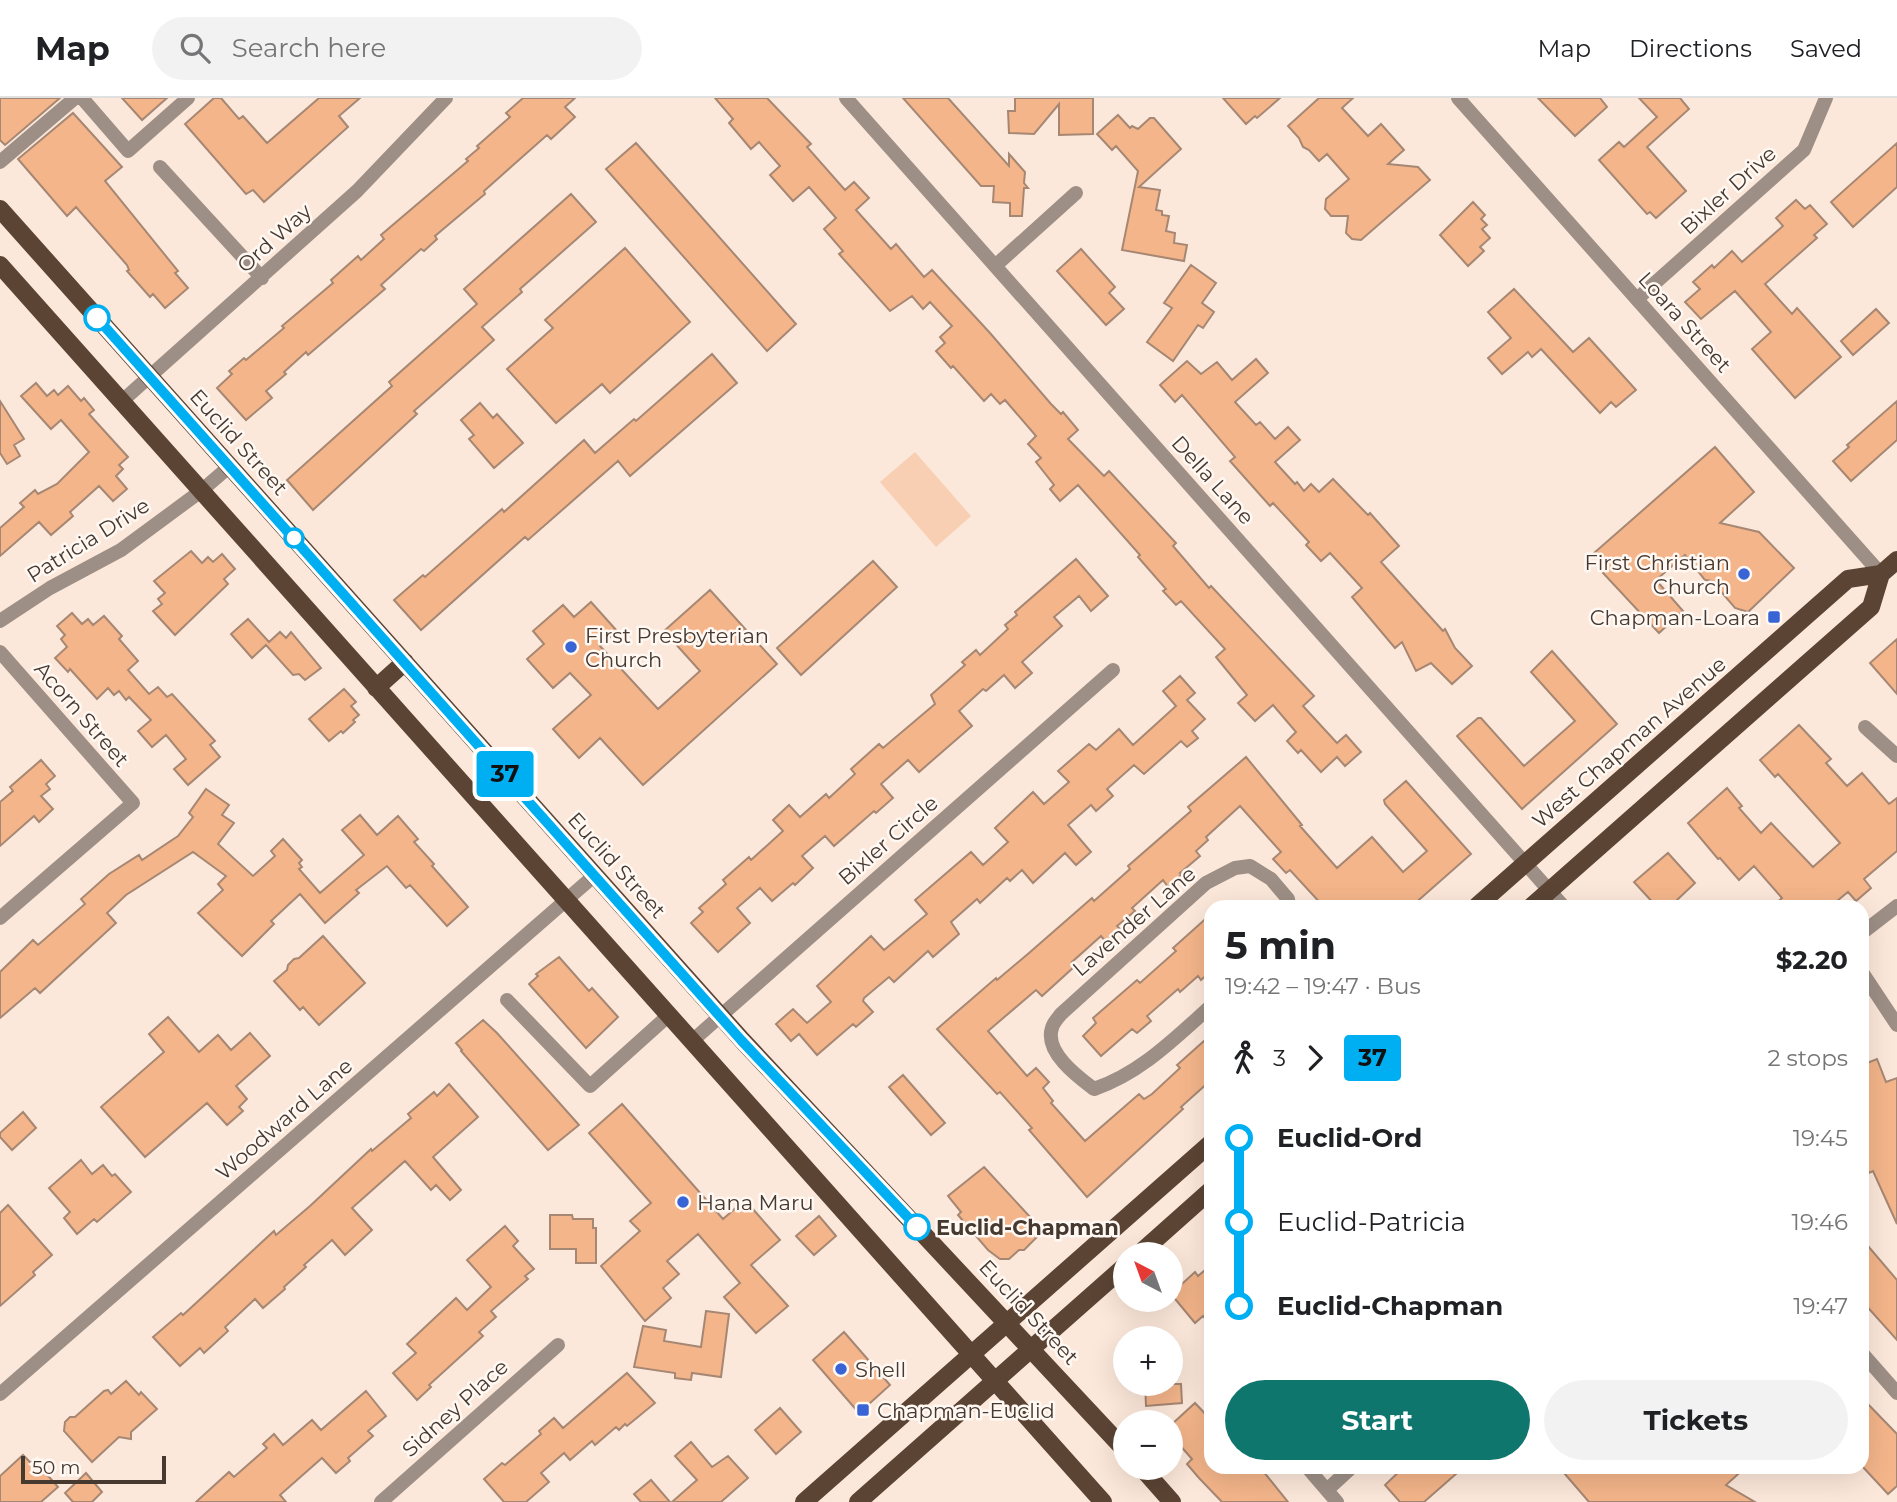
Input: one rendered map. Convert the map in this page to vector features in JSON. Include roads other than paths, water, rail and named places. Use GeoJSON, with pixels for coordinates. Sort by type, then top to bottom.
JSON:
{"type":"FeatureCollection","features":[{"type":"Feature","properties":{"kind":"main road","name":"Euclid Street"},"geometry":{"type":"LineString","coordinates":[[0,209],[720,1016],[1113,1437]]}},
{"type":"Feature","properties":{"kind":"main road"},"geometry":{"type":"LineString","coordinates":[[0,265],[1103,1502]]}},
{"type":"Feature","properties":{"kind":"main road","name":"West Chapman Avenue"},"geometry":{"type":"LineString","coordinates":[[1484,900],[1848,579],[1881,573],[1897,560]]}},
{"type":"Feature","properties":{"kind":"main road"},"geometry":{"type":"LineString","coordinates":[[1539,900],[1871,607],[1881,573]]}},
{"type":"Feature","properties":{"kind":"main road"},"geometry":{"type":"LineString","coordinates":[[376,688],[405,662]]}},
{"type":"Feature","properties":{"kind":"main road"},"geometry":{"type":"LineString","coordinates":[[804,1502],[1204,1149]]}},
{"type":"Feature","properties":{"kind":"main road"},"geometry":{"type":"LineString","coordinates":[[1153,1242],[1204,1196]]}},
{"type":"Feature","properties":{"kind":"main road"},"geometry":{"type":"LineString","coordinates":[[858,1502],[1113,1277]]}},
{"type":"Feature","properties":{"kind":"main road"},"geometry":{"type":"LineString","coordinates":[[1153,1480],[1172,1502]]}},
{"type":"Feature","properties":{"kind":"street"},"geometry":{"type":"LineString","coordinates":[[0,162],[75,98]]}},
{"type":"Feature","properties":{"kind":"street"},"geometry":{"type":"LineString","coordinates":[[82,98],[128,151],[188,98]]}},
{"type":"Feature","properties":{"kind":"street","name":"Ord Way"},"geometry":{"type":"LineString","coordinates":[[121,402],[357,191],[446,98]]}},
{"type":"Feature","properties":{"kind":"street","name":"Della Lane"},"geometry":{"type":"LineString","coordinates":[[846,98],[1558,900]]}},
{"type":"Feature","properties":{"kind":"street","name":"Loara Street"},"geometry":{"type":"LineString","coordinates":[[1458,98],[1881,573]]}},
{"type":"Feature","properties":{"kind":"street","name":"Bixler Drive"},"geometry":{"type":"LineString","coordinates":[[1637,299],[1804,150],[1826,98]]}},
{"type":"Feature","properties":{"kind":"street"},"geometry":{"type":"LineString","coordinates":[[160,167],[262,278]]}},
{"type":"Feature","properties":{"kind":"street"},"geometry":{"type":"LineString","coordinates":[[995,266],[1076,192]]}},
{"type":"Feature","properties":{"kind":"street","name":"Patricia Drive"},"geometry":{"type":"LineString","coordinates":[[0,621],[50,589],[121,550],[201,491],[230,466]]}},
{"type":"Feature","properties":{"kind":"street","name":"Acorn Street"},"geometry":{"type":"LineString","coordinates":[[0,652],[133,803],[0,918]]}},
{"type":"Feature","properties":{"kind":"street","name":"Bixler Circle"},"geometry":{"type":"LineString","coordinates":[[692,1041],[1113,670]]}},
{"type":"Feature","properties":{"kind":"street"},"geometry":{"type":"LineString","coordinates":[[1866,727],[1897,756]]}},
{"type":"Feature","properties":{"kind":"street","name":"Lavender Lane"},"geometry":{"type":"LineString","coordinates":[[1204,1012],[1148,1061],[1117,1081],[1094,1089],[1074,1074],[1052,1046],[1051,1029],[1061,1013],[1206,883],[1235,867],[1250,866],[1271,879],[1288,900]]}},
{"type":"Feature","properties":{"kind":"street","name":"Woodward Lane"},"geometry":{"type":"LineString","coordinates":[[0,1394],[594,875]]}},
{"type":"Feature","properties":{"kind":"street"},"geometry":{"type":"LineString","coordinates":[[1869,928],[1897,906]]}},
{"type":"Feature","properties":{"kind":"street"},"geometry":{"type":"LineString","coordinates":[[1869,983],[1897,1025]]}},
{"type":"Feature","properties":{"kind":"street"},"geometry":{"type":"LineString","coordinates":[[507,1000],[590,1086],[669,1015]]}},
{"type":"Feature","properties":{"kind":"street","name":"Sidney Place"},"geometry":{"type":"LineString","coordinates":[[381,1502],[558,1345]]}},
{"type":"Feature","properties":{"kind":"street"},"geometry":{"type":"LineString","coordinates":[[1869,1361],[1897,1393]]}},
{"type":"Feature","properties":{"kind":"street"},"geometry":{"type":"LineString","coordinates":[[1313,1474],[1337,1502]]}},
{"type":"Feature","properties":{"kind":"street"},"geometry":{"type":"LineString","coordinates":[[1327,1490],[1344,1474]]}},
{"type":"Feature","properties":{"kind":"place","name":"First Christian Church"},"geometry":{"type":"Point","coordinates":[1744,574]}},
{"type":"Feature","properties":{"kind":"place","name":"Chapman-Loara"},"geometry":{"type":"Point","coordinates":[1774,617]}},
{"type":"Feature","properties":{"kind":"place","name":"First Presbyterian Church"},"geometry":{"type":"Point","coordinates":[571,647]}},
{"type":"Feature","properties":{"kind":"place","name":"Hana Maru"},"geometry":{"type":"Point","coordinates":[683,1202]}},
{"type":"Feature","properties":{"kind":"place","name":"Euclid-Chapman"},"geometry":{"type":"Point","coordinates":[917,1227]}},
{"type":"Feature","properties":{"kind":"place","name":"Shell"},"geometry":{"type":"Point","coordinates":[841,1369]}},
{"type":"Feature","properties":{"kind":"place","name":"Chapman-Euclid"},"geometry":{"type":"Point","coordinates":[863,1410]}}]}
